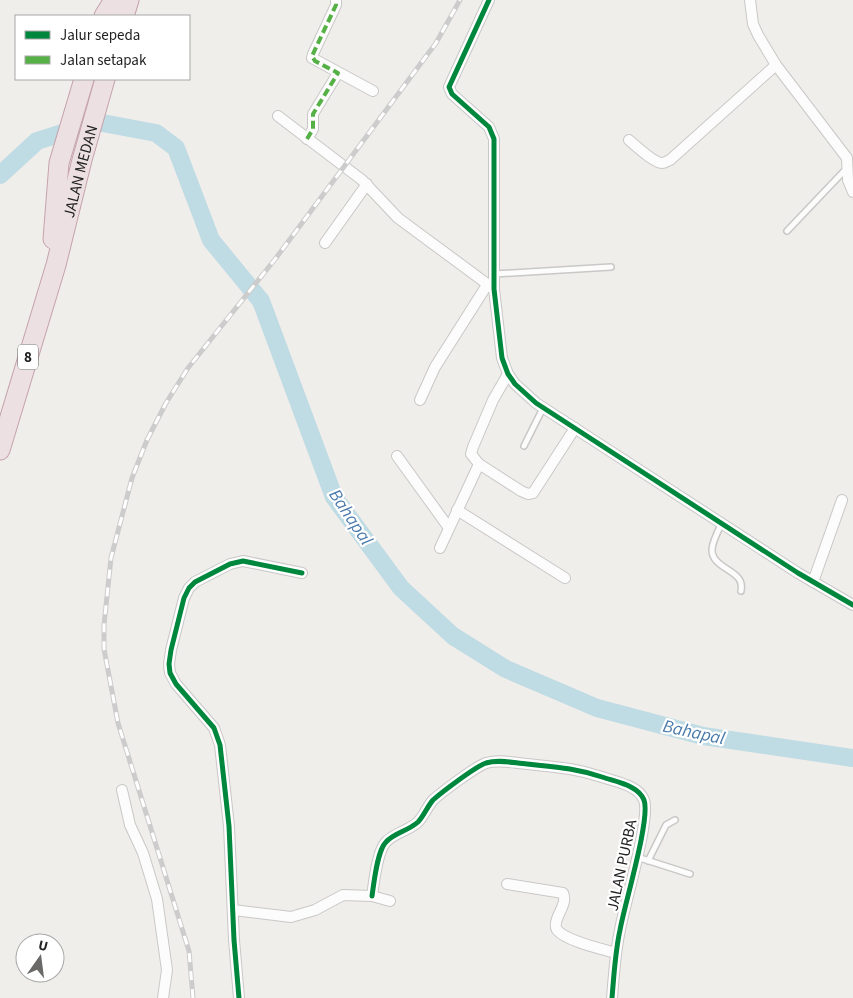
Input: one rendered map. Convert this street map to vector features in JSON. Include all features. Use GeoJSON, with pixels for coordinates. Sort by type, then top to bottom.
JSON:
{"type":"FeatureCollection","features":[{"type":"Feature","properties":{"kind":"highway"},"geometry":{"type":"LineString","coordinates":[[105,15],[114,0]]}},
{"type":"Feature","properties":{"kind":"highway"},"geometry":{"type":"LineString","coordinates":[[124,15],[129,0]]}},
{"type":"Feature","properties":{"kind":"highway","name":"JALAN MEDAN"},"geometry":{"type":"LineString","coordinates":[[56,265],[98,99],[105,80]]}},
{"type":"Feature","properties":{"kind":"highway","name":"8"},"geometry":{"type":"LineString","coordinates":[[0,450],[56,265],[53,242],[59,163],[82,87]]}},
{"type":"Feature","properties":{"kind":"street"},"geometry":{"type":"LineString","coordinates":[[336,0],[336,5],[312,56],[315,61],[373,91]]}},
{"type":"Feature","properties":{"kind":"street"},"geometry":{"type":"LineString","coordinates":[[489,0],[449,87],[452,94],[488,127],[494,139],[494,274],[491,287],[502,358],[508,374],[525,395],[814,582],[853,605]]}},
{"type":"Feature","properties":{"kind":"street"},"geometry":{"type":"LineString","coordinates":[[750,0],[753,24],[776,65],[850,158],[846,169],[853,192]]}},
{"type":"Feature","properties":{"kind":"street"},"geometry":{"type":"LineString","coordinates":[[629,140],[655,161],[665,163],[776,65]]}},
{"type":"Feature","properties":{"kind":"street"},"geometry":{"type":"LineString","coordinates":[[307,139],[313,129],[313,114],[338,72]]}},
{"type":"Feature","properties":{"kind":"street"},"geometry":{"type":"LineString","coordinates":[[278,116],[367,184],[398,218],[491,287]]}},
{"type":"Feature","properties":{"kind":"street"},"geometry":{"type":"LineString","coordinates":[[325,243],[367,184]]}},
{"type":"Feature","properties":{"kind":"street"},"geometry":{"type":"LineString","coordinates":[[420,400],[435,366],[491,287]]}},
{"type":"Feature","properties":{"kind":"street"},"geometry":{"type":"LineString","coordinates":[[508,374],[493,400],[472,447],[472,457],[479,464],[521,491],[528,494],[532,493],[575,428]]}},
{"type":"Feature","properties":{"kind":"street"},"geometry":{"type":"LineString","coordinates":[[397,456],[449,528]]}},
{"type":"Feature","properties":{"kind":"street"},"geometry":{"type":"LineString","coordinates":[[440,548],[479,464]]}},
{"type":"Feature","properties":{"kind":"street"},"geometry":{"type":"LineString","coordinates":[[814,582],[842,500]]}},
{"type":"Feature","properties":{"kind":"street"},"geometry":{"type":"LineString","coordinates":[[457,510],[565,578]]}},
{"type":"Feature","properties":{"kind":"street"},"geometry":{"type":"LineString","coordinates":[[239,998],[230,826],[220,745],[214,728],[176,684],[170,673],[170,650],[184,598],[189,588],[195,582],[230,564],[243,561],[302,573]]}},
{"type":"Feature","properties":{"kind":"street","name":"JALAN PURBA"},"geometry":{"type":"LineString","coordinates":[[372,896],[375,869],[385,842],[414,825],[420,820],[434,800],[476,768],[488,762],[505,761],[560,766],[636,790],[641,795],[646,806],[616,953],[612,998]]}},
{"type":"Feature","properties":{"kind":"street"},"geometry":{"type":"LineString","coordinates":[[122,790],[130,825],[143,853],[157,899],[167,970],[163,998]]}},
{"type":"Feature","properties":{"kind":"street"},"geometry":{"type":"LineString","coordinates":[[507,884],[563,893],[565,898],[556,920],[555,926],[557,930],[574,940],[616,953]]}},
{"type":"Feature","properties":{"kind":"street"},"geometry":{"type":"LineString","coordinates":[[233,910],[291,917],[315,910],[343,895],[372,896],[390,901]]}},
{"type":"Feature","properties":{"kind":"lane"},"geometry":{"type":"LineString","coordinates":[[787,231],[846,169]]}},
{"type":"Feature","properties":{"kind":"lane"},"geometry":{"type":"LineString","coordinates":[[494,274],[611,266]]}},
{"type":"Feature","properties":{"kind":"lane"},"geometry":{"type":"LineString","coordinates":[[524,446],[543,407]]}},
{"type":"Feature","properties":{"kind":"lane"},"geometry":{"type":"LineString","coordinates":[[722,523],[714,542],[713,556],[716,561],[739,578],[742,583],[741,591]]}},
{"type":"Feature","properties":{"kind":"lane"},"geometry":{"type":"LineString","coordinates":[[648,861],[666,825],[675,820]]}},
{"type":"Feature","properties":{"kind":"lane"},"geometry":{"type":"LineString","coordinates":[[637,857],[690,874]]}},
{"type":"Feature","properties":{"kind":"waterway","name":"Bahapal"},"geometry":{"type":"LineString","coordinates":[[0,175],[37,141],[97,122],[156,133],[176,148],[211,240],[261,301],[334,497],[401,588],[453,636],[506,669],[597,708],[703,736],[853,758]]}},
{"type":"Feature","properties":{"kind":"railway"},"geometry":{"type":"LineString","coordinates":[[193,998],[189,951],[118,723],[104,649],[104,625],[111,558],[132,478],[147,440],[166,403],[188,368],[276,258],[436,43],[460,0]]}},
{"type":"Feature","properties":{"kind":"marked path"},"geometry":{"type":"LineString","coordinates":[[307,139],[313,129],[313,114],[338,73],[315,61],[312,56],[336,5],[336,0]]}},
{"type":"Feature","properties":{"kind":"cycle path"},"geometry":{"type":"LineString","coordinates":[[489,0],[449,87],[452,94],[489,127],[494,139],[494,289],[502,358],[508,374],[515,384],[536,403],[798,573],[853,605]]}},
{"type":"Feature","properties":{"kind":"cycle path"},"geometry":{"type":"LineString","coordinates":[[239,998],[234,940],[229,826],[220,745],[214,728],[176,684],[170,673],[171,650],[184,598],[189,588],[195,582],[230,564],[243,561],[302,573]]}},
{"type":"Feature","properties":{"kind":"cycle path"},"geometry":{"type":"LineString","coordinates":[[372,896],[380,852],[386,842],[418,822],[433,800],[481,765],[496,761],[565,768],[592,774],[632,787],[644,800],[644,825],[618,939],[612,998]]}}]}
